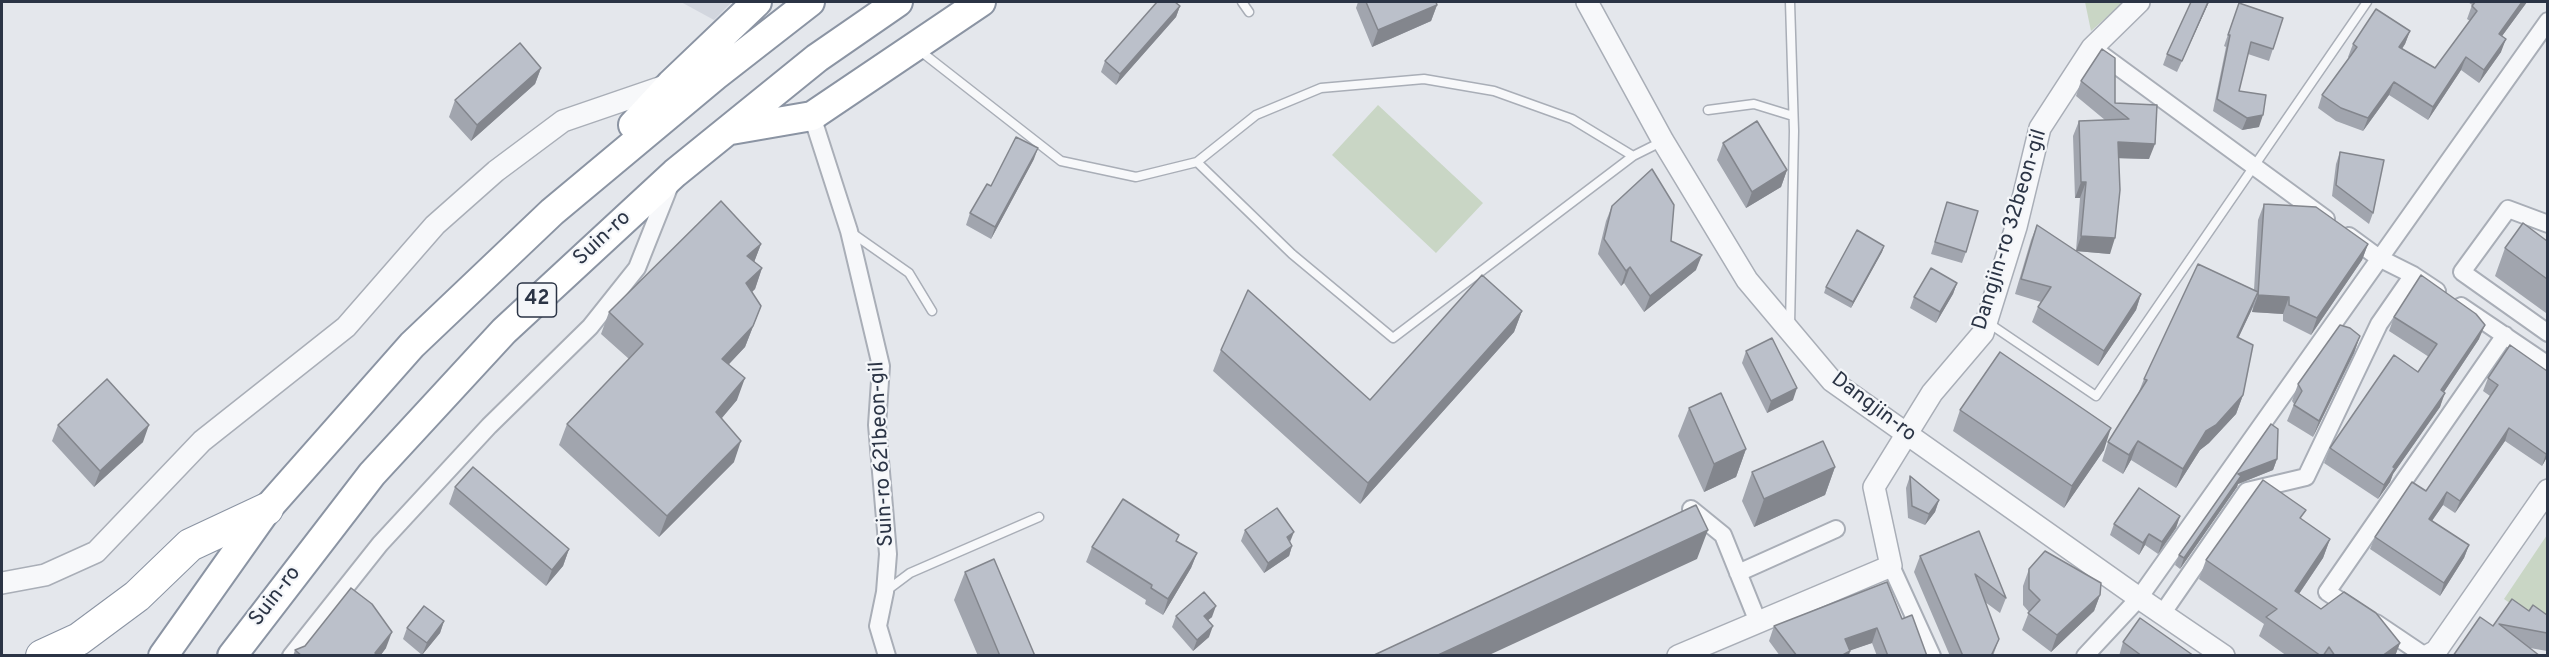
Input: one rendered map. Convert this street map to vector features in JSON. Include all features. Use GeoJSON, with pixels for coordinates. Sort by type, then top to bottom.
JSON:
{"type":"FeatureCollection","features":[{"type":"Feature","properties":{"kind":"highway"},"geometry":{"type":"LineString","coordinates":[[552,212],[671,84],[757,2]]}},
{"type":"Feature","properties":{"kind":"highway","name":"42"},"geometry":{"type":"LineString","coordinates":[[163,656],[267,509],[412,345],[552,212],[715,76],[810,2]]}},
{"type":"Feature","properties":{"kind":"highway","name":"Suin-ro"},"geometry":{"type":"LineString","coordinates":[[232,656],[380,466],[504,331],[675,173],[817,58],[898,2]]}},
{"type":"Feature","properties":{"kind":"highway"},"geometry":{"type":"LineString","coordinates":[[729,131],[812,116],[981,2]]}},
{"type":"Feature","properties":{"kind":"highway"},"geometry":{"type":"LineString","coordinates":[[42,656],[78,639],[137,596],[190,545],[267,509]]}},
{"type":"Feature","properties":{"kind":"street","name":"Dangjin-ro"},"geometry":{"type":"LineString","coordinates":[[1587,2],[1663,141],[1747,280],[1832,381],[2224,656]]}},
{"type":"Feature","properties":{"kind":"street","name":"Dangjin-ro 32beon-gil"},"geometry":{"type":"LineString","coordinates":[[1891,566],[1875,486],[1932,393],[1983,333],[2016,227],[2040,128],[2092,48],[2139,2]]}},
{"type":"Feature","properties":{"kind":"street"},"geometry":{"type":"LineString","coordinates":[[2085,656],[2139,598],[2547,21]]}},
{"type":"Feature","properties":{"kind":"street"},"geometry":{"type":"LineString","coordinates":[[2092,48],[2379,258],[2413,275],[2547,365]]}},
{"type":"Feature","properties":{"kind":"street"},"geometry":{"type":"LineString","coordinates":[[2,583],[45,575],[96,552],[202,441],[346,327],[435,225],[496,171],[553,128],[563,121],[671,84]]}},
{"type":"Feature","properties":{"kind":"street","name":"Suin-ro 621beon-gil"},"geometry":{"type":"LineString","coordinates":[[812,116],[849,231],[881,366],[877,425],[888,554],[885,592],[878,626],[887,656]]}},
{"type":"Feature","properties":{"kind":"street"},"geometry":{"type":"LineString","coordinates":[[291,656],[380,544],[489,426],[590,327],[631,276],[637,268],[675,173]]}},
{"type":"Feature","properties":{"kind":"street"},"geometry":{"type":"LineString","coordinates":[[2547,224],[2508,209],[2462,272],[2547,333]]}},
{"type":"Feature","properties":{"kind":"street"},"geometry":{"type":"LineString","coordinates":[[2162,614],[2247,491],[2306,477],[2379,324],[2413,275]]}},
{"type":"Feature","properties":{"kind":"street"},"geometry":{"type":"LineString","coordinates":[[2505,335],[2327,592],[2426,656],[2436,651],[2547,490]]}},
{"type":"Feature","properties":{"kind":"street"},"geometry":{"type":"LineString","coordinates":[[1691,509],[1723,535],[1758,622]]}},
{"type":"Feature","properties":{"kind":"street"},"geometry":{"type":"LineString","coordinates":[[1738,573],[1836,529]]}},
{"type":"Feature","properties":{"kind":"street"},"geometry":{"type":"LineString","coordinates":[[1678,656],[1891,566],[1932,656]]}},
{"type":"Feature","properties":{"kind":"lane"},"geometry":{"type":"LineString","coordinates":[[1242,2],[1249,12]]}},
{"type":"Feature","properties":{"kind":"lane"},"geometry":{"type":"LineString","coordinates":[[1790,2],[1793,116],[1790,330]]}},
{"type":"Feature","properties":{"kind":"lane"},"geometry":{"type":"LineString","coordinates":[[1987,322],[2096,396],[2252,165],[2367,2]]}},
{"type":"Feature","properties":{"kind":"lane"},"geometry":{"type":"LineString","coordinates":[[915,46],[1061,161],[1136,177],[1197,162],[1256,116],[1321,88],[1424,79],[1494,91],[1572,119],[1633,156]]}},
{"type":"Feature","properties":{"kind":"lane"},"geometry":{"type":"LineString","coordinates":[[1708,110],[1754,104],[1793,116]]}},
{"type":"Feature","properties":{"kind":"lane"},"geometry":{"type":"LineString","coordinates":[[1197,162],[1292,254],[1393,338],[1633,156],[1663,141]]}},
{"type":"Feature","properties":{"kind":"lane"},"geometry":{"type":"LineString","coordinates":[[849,231],[909,273],[932,311]]}},
{"type":"Feature","properties":{"kind":"lane"},"geometry":{"type":"LineString","coordinates":[[885,592],[910,573],[1039,518]]}},
{"type":"Feature","properties":{"kind":"shaded area"},"geometry":{"type":"Polygon","coordinates":[[[681,2],[732,2],[714,20],[681,2]]]}},
{"type":"Feature","properties":{"kind":"green space"},"geometry":{"type":"Polygon","coordinates":[[[2085,2],[2124,2],[2091,31],[2085,2]]]}},
{"type":"Feature","properties":{"kind":"green space"},"geometry":{"type":"Polygon","coordinates":[[[1378,105],[1483,203],[1436,253],[1332,155],[1378,105]]]}},
{"type":"Feature","properties":{"kind":"green space"},"geometry":{"type":"Polygon","coordinates":[[[2547,535],[2547,629],[2504,599],[2547,535]]]}},
{"type":"Feature","properties":{"kind":"building"},"geometry":{"type":"Polygon","coordinates":[[[1157,2],[1175,2],[1180,6],[1120,74],[1105,61],[1157,2]]]}},
{"type":"Feature","properties":{"kind":"building"},"geometry":{"type":"Polygon","coordinates":[[[1366,2],[1436,2],[1437,5],[1378,30],[1366,2]]]}},
{"type":"Feature","properties":{"kind":"building"},"geometry":{"type":"Polygon","coordinates":[[[2191,2],[2208,2],[2182,61],[2167,54],[2191,2]]]}},
{"type":"Feature","properties":{"kind":"building"},"geometry":{"type":"Polygon","coordinates":[[[2475,2],[2522,2],[2499,34],[2506,39],[2484,70],[2466,57],[2433,107],[2394,82],[2368,118],[2341,108],[2322,95],[2357,47],[2353,44],[2376,9],[2410,31],[2399,47],[2435,68],[2477,11],[2472,6],[2475,2]]]}},
{"type":"Feature","properties":{"kind":"building"},"geometry":{"type":"Polygon","coordinates":[[[2239,3],[2283,18],[2273,49],[2251,42],[2239,91],[2266,95],[2263,115],[2247,118],[2217,99],[2230,35],[2228,35],[2239,3]]]}},
{"type":"Feature","properties":{"kind":"building"},"geometry":{"type":"Polygon","coordinates":[[[520,43],[541,68],[477,125],[455,100],[520,43]]]}},
{"type":"Feature","properties":{"kind":"building"},"geometry":{"type":"Polygon","coordinates":[[[2102,49],[2115,58],[2115,103],[2157,105],[2155,144],[2118,142],[2120,190],[2115,238],[2081,236],[2086,182],[2081,182],[2079,121],[2129,119],[2081,81],[2102,49]]]}},
{"type":"Feature","properties":{"kind":"building"},"geometry":{"type":"Polygon","coordinates":[[[1757,121],[1787,170],[1752,192],[1723,143],[1757,121]]]}},
{"type":"Feature","properties":{"kind":"building"},"geometry":{"type":"Polygon","coordinates":[[[1016,137],[1038,148],[995,227],[970,213],[987,184],[991,186],[1016,137]]]}},
{"type":"Feature","properties":{"kind":"building"},"geometry":{"type":"Polygon","coordinates":[[[2340,152],[2384,160],[2373,213],[2336,185],[2340,152]]]}},
{"type":"Feature","properties":{"kind":"building"},"geometry":{"type":"Polygon","coordinates":[[[1652,169],[1674,205],[1671,241],[1702,255],[1650,296],[1630,267],[1626,271],[1604,239],[1612,206],[1652,169]]]}},
{"type":"Feature","properties":{"kind":"building"},"geometry":{"type":"Polygon","coordinates":[[[721,201],[761,244],[747,256],[762,268],[746,283],[761,306],[753,326],[722,359],[745,378],[716,412],[741,441],[667,516],[567,424],[643,344],[609,312],[721,201]]]}},
{"type":"Feature","properties":{"kind":"building"},"geometry":{"type":"Polygon","coordinates":[[[1947,202],[1978,211],[1966,252],[1935,242],[1947,202]]]}},
{"type":"Feature","properties":{"kind":"building"},"geometry":{"type":"Polygon","coordinates":[[[2264,204],[2316,207],[2368,244],[2317,318],[2289,305],[2289,297],[2258,295],[2264,204]]]}},
{"type":"Feature","properties":{"kind":"building"},"geometry":{"type":"Polygon","coordinates":[[[2523,223],[2547,241],[2547,279],[2505,248],[2523,223]]]}},
{"type":"Feature","properties":{"kind":"building"},"geometry":{"type":"Polygon","coordinates":[[[2037,225],[2141,294],[2104,351],[2038,307],[2051,287],[2021,279],[2037,225]]]}},
{"type":"Feature","properties":{"kind":"building"},"geometry":{"type":"Polygon","coordinates":[[[1857,230],[1884,246],[1853,302],[1826,287],[1857,230]]]}},
{"type":"Feature","properties":{"kind":"building"},"geometry":{"type":"Polygon","coordinates":[[[2198,264],[2258,292],[2237,337],[2253,345],[2243,395],[2216,425],[2206,431],[2183,469],[2138,441],[2129,455],[2108,442],[2147,380],[2144,379],[2198,264]]]}},
{"type":"Feature","properties":{"kind":"building"},"geometry":{"type":"Polygon","coordinates":[[[1931,268],[1957,283],[1940,312],[1914,297],[1931,268]]]}},
{"type":"Feature","properties":{"kind":"building"},"geometry":{"type":"Polygon","coordinates":[[[1482,275],[1522,311],[1368,483],[1221,350],[1248,290],[1370,400],[1482,275]]]}},
{"type":"Feature","properties":{"kind":"building"},"geometry":{"type":"Polygon","coordinates":[[[2421,275],[2476,314],[2485,325],[2441,390],[2445,393],[2393,467],[2395,468],[2384,485],[2330,448],[2394,355],[2418,372],[2437,344],[2394,317],[2421,275]]]}},
{"type":"Feature","properties":{"kind":"building"},"geometry":{"type":"Polygon","coordinates":[[[2340,325],[2350,328],[2360,336],[2319,421],[2294,405],[2302,391],[2298,384],[2340,325]]]}},
{"type":"Feature","properties":{"kind":"building"},"geometry":{"type":"Polygon","coordinates":[[[1772,338],[1797,388],[1771,401],[1746,351],[1772,338]]]}},
{"type":"Feature","properties":{"kind":"building"},"geometry":{"type":"Polygon","coordinates":[[[2510,345],[2547,371],[2547,452],[2546,454],[2509,428],[2460,501],[2447,492],[2429,519],[2469,545],[2444,583],[2375,537],[2412,482],[2426,491],[2498,385],[2488,378],[2510,345]]]}},
{"type":"Feature","properties":{"kind":"building"},"geometry":{"type":"Polygon","coordinates":[[[2000,352],[2111,428],[2072,486],[1960,410],[2000,352]]]}},
{"type":"Feature","properties":{"kind":"building"},"geometry":{"type":"Polygon","coordinates":[[[107,379],[149,425],[100,471],[58,425],[107,379]]]}},
{"type":"Feature","properties":{"kind":"building"},"geometry":{"type":"Polygon","coordinates":[[[1721,393],[1746,449],[1714,464],[1689,408],[1721,393]]]}},
{"type":"Feature","properties":{"kind":"building"},"geometry":{"type":"Polygon","coordinates":[[[2271,424],[2278,429],[2277,459],[2238,474],[2241,476],[2184,558],[2179,555],[2271,424]]]}},
{"type":"Feature","properties":{"kind":"building"},"geometry":{"type":"Polygon","coordinates":[[[1823,441],[1835,467],[1764,499],[1752,472],[1823,441]]]}},
{"type":"Feature","properties":{"kind":"building"},"geometry":{"type":"Polygon","coordinates":[[[473,467],[569,549],[552,570],[455,487],[473,467]]]}},
{"type":"Feature","properties":{"kind":"building"},"geometry":{"type":"Polygon","coordinates":[[[1910,476],[1939,500],[1929,514],[1912,506],[1910,476]]]}},
{"type":"Feature","properties":{"kind":"building"},"geometry":{"type":"Polygon","coordinates":[[[2263,480],[2306,510],[2300,518],[2330,539],[2295,591],[2321,609],[2344,592],[2376,613],[2400,643],[2382,656],[2335,656],[2329,647],[2321,656],[2266,617],[2277,609],[2206,560],[2263,480]]]}},
{"type":"Feature","properties":{"kind":"building"},"geometry":{"type":"Polygon","coordinates":[[[2139,488],[2180,516],[2162,542],[2149,534],[2143,543],[2114,524],[2139,488]]]}},
{"type":"Feature","properties":{"kind":"building"},"geometry":{"type":"Polygon","coordinates":[[[1123,499],[1179,535],[1176,541],[1197,553],[1168,599],[1151,588],[1152,585],[1092,547],[1123,499]]]}},
{"type":"Feature","properties":{"kind":"building"},"geometry":{"type":"Polygon","coordinates":[[[1696,505],[1708,530],[1436,656],[1372,656],[1696,505]]]}},
{"type":"Feature","properties":{"kind":"building"},"geometry":{"type":"Polygon","coordinates":[[[1277,508],[1294,532],[1287,537],[1292,546],[1268,563],[1245,530],[1277,508]]]}},
{"type":"Feature","properties":{"kind":"building"},"geometry":{"type":"Polygon","coordinates":[[[1979,531],[2006,598],[1975,574],[1999,639],[1991,656],[1963,656],[1920,556],[1979,531]]]}},
{"type":"Feature","properties":{"kind":"building"},"geometry":{"type":"Polygon","coordinates":[[[2045,551],[2101,583],[2100,595],[2057,635],[2028,613],[2040,600],[2029,589],[2029,569],[2045,551]]]}},
{"type":"Feature","properties":{"kind":"building"},"geometry":{"type":"Polygon","coordinates":[[[994,559],[1035,656],[1000,656],[965,572],[994,559]]]}},
{"type":"Feature","properties":{"kind":"building"},"geometry":{"type":"Polygon","coordinates":[[[1887,582],[1902,619],[1912,615],[1927,656],[1888,656],[1877,628],[1845,639],[1850,651],[1841,656],[1797,656],[1774,626],[1887,582]]]}},
{"type":"Feature","properties":{"kind":"building"},"geometry":{"type":"Polygon","coordinates":[[[351,588],[372,604],[392,632],[375,653],[378,656],[302,656],[295,650],[305,646],[351,588]]]}},
{"type":"Feature","properties":{"kind":"building"},"geometry":{"type":"Polygon","coordinates":[[[1204,592],[1216,606],[1204,616],[1213,626],[1197,640],[1176,616],[1204,592]]]}},
{"type":"Feature","properties":{"kind":"building"},"geometry":{"type":"Polygon","coordinates":[[[2512,599],[2529,611],[2533,605],[2547,615],[2547,633],[2499,624],[2540,656],[2453,656],[2480,617],[2493,626],[2512,599]]]}},
{"type":"Feature","properties":{"kind":"building"},"geometry":{"type":"Polygon","coordinates":[[[424,606],[444,621],[427,643],[407,628],[424,606]]]}},
{"type":"Feature","properties":{"kind":"building"},"geometry":{"type":"Polygon","coordinates":[[[2140,618],[2194,656],[2142,656],[2123,642],[2140,618]]]}}]}
